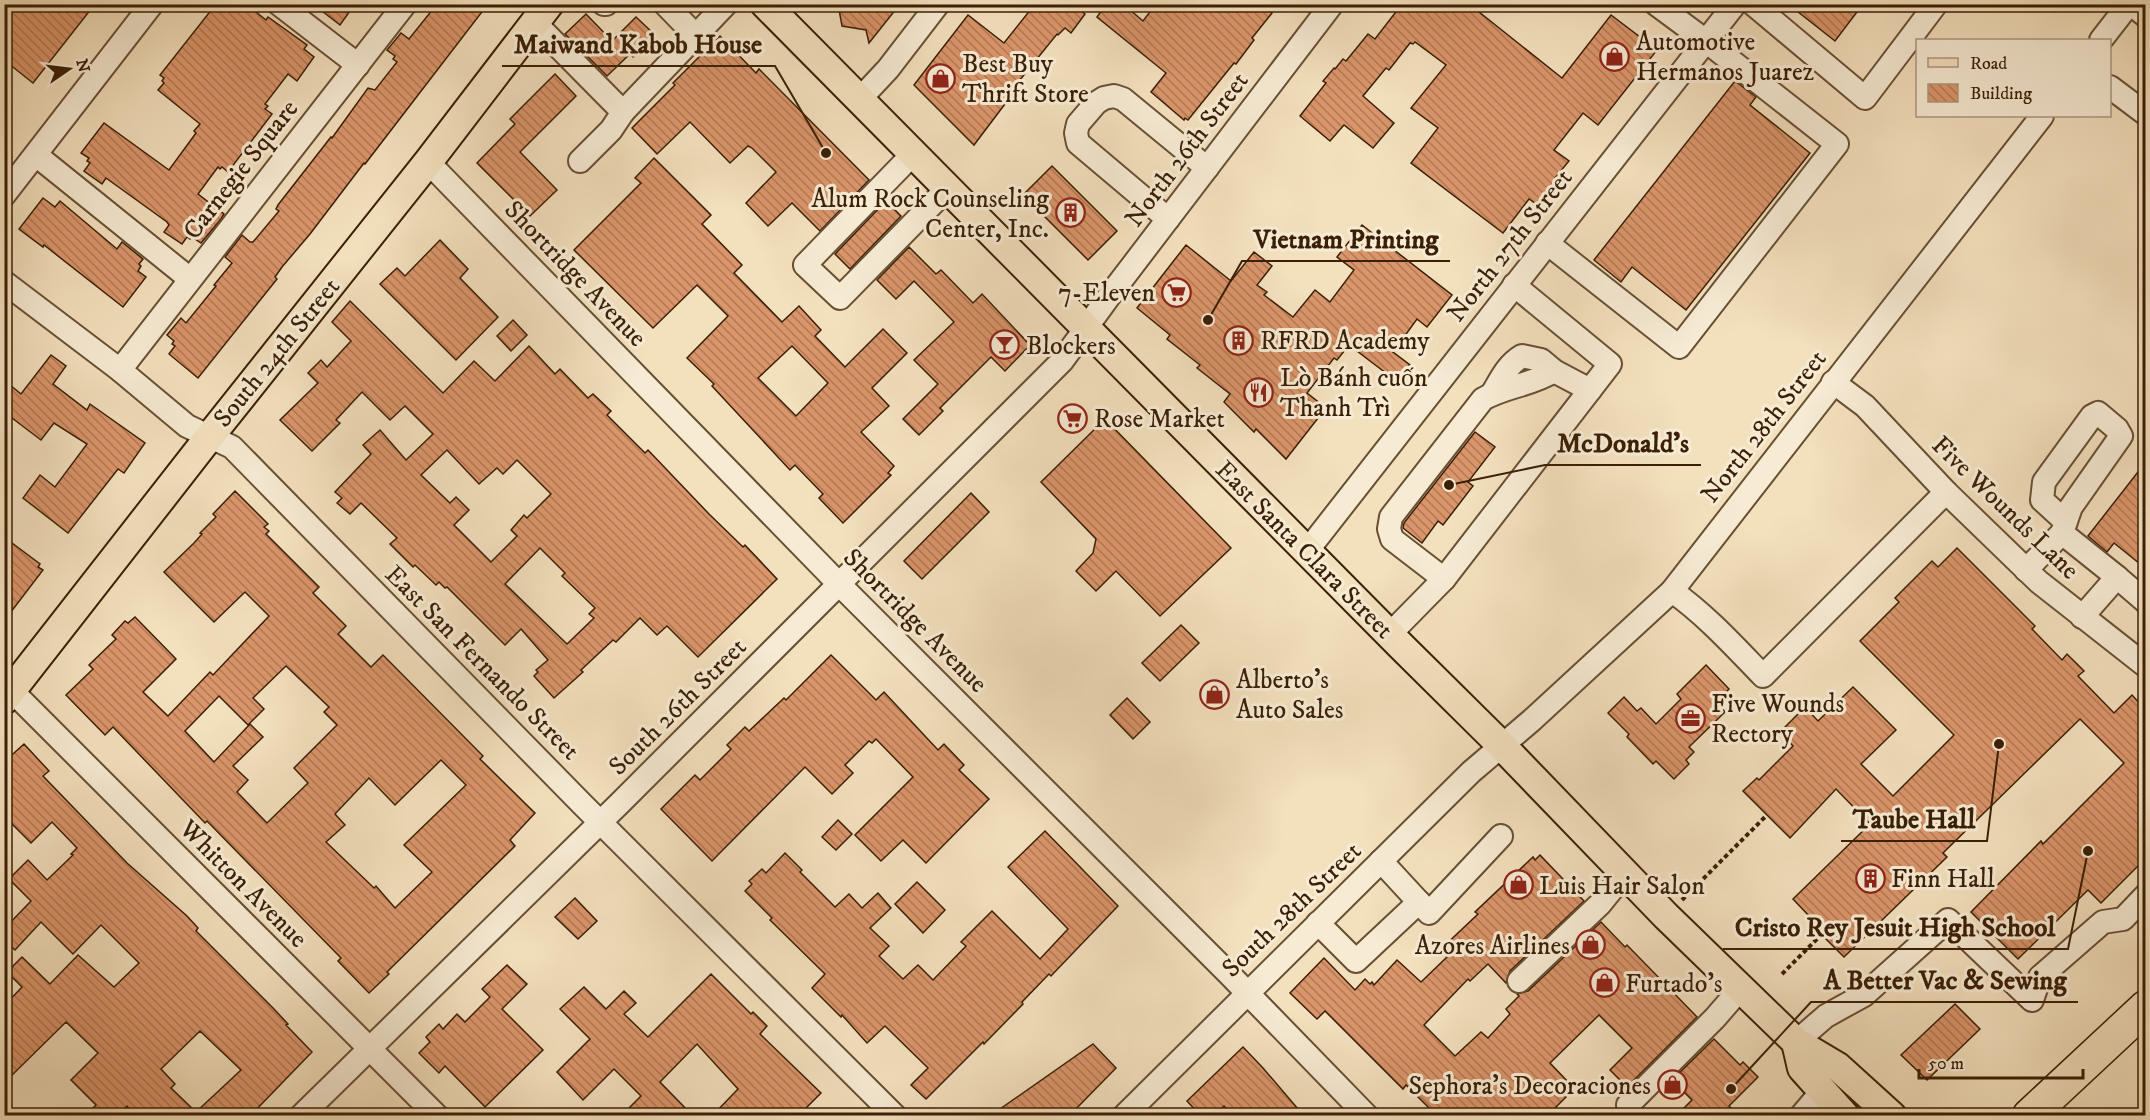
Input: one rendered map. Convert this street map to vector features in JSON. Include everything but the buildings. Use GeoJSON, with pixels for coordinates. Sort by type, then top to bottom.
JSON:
{"type":"FeatureCollection","features":[{"type":"Feature","properties":{"kind":"highway"},"geometry":{"type":"LineString","coordinates":[[2029,1116],[2145,1007]]}},
{"type":"Feature","properties":{"kind":"main road","name":"East Santa Clara Street"},"geometry":{"type":"LineString","coordinates":[[765,4],[1086,330],[1501,745],[1666,916],[1796,1042],[1838,1067],[1892,1116]]}},
{"type":"Feature","properties":{"kind":"main road","name":"South 24th Street"},"geometry":{"type":"LineString","coordinates":[[8,695],[542,14]]}},
{"type":"Feature","properties":{"kind":"main road","name":"East Santa Clara Street"},"geometry":{"type":"LineString","coordinates":[[1796,1042],[1802,1068],[1845,1116]]}},
{"type":"Feature","properties":{"kind":"street"},"geometry":{"type":"LineString","coordinates":[[4,195],[152,4]]}},
{"type":"Feature","properties":{"kind":"street"},"geometry":{"type":"LineString","coordinates":[[279,4],[358,65]]}},
{"type":"Feature","properties":{"kind":"street","name":"Carnegie Square"},"geometry":{"type":"LineString","coordinates":[[120,370],[405,4]]}},
{"type":"Feature","properties":{"kind":"street"},"geometry":{"type":"LineString","coordinates":[[665,4],[696,36]]}},
{"type":"Feature","properties":{"kind":"street"},"geometry":{"type":"LineString","coordinates":[[580,161],[611,130],[623,112],[726,4]]}},
{"type":"Feature","properties":{"kind":"street"},"geometry":{"type":"LineString","coordinates":[[859,100],[888,69],[938,4]]}},
{"type":"Feature","properties":{"kind":"street","name":"North 26th Street"},"geometry":{"type":"LineString","coordinates":[[1086,330],[1110,295],[1332,4]]}},
{"type":"Feature","properties":{"kind":"street"},"geometry":{"type":"LineString","coordinates":[[1547,243],[1679,347],[1838,144],[1656,4]]}},
{"type":"Feature","properties":{"kind":"street","name":"North 27th Street"},"geometry":{"type":"LineString","coordinates":[[1307,551],[1735,4]]}},
{"type":"Feature","properties":{"kind":"street"},"geometry":{"type":"LineString","coordinates":[[1753,4],[1865,98],[1936,4]]}},
{"type":"Feature","properties":{"kind":"street"},"geometry":{"type":"LineString","coordinates":[[2102,39],[2130,4],[2145,16]]}},
{"type":"Feature","properties":{"kind":"street"},"geometry":{"type":"LineString","coordinates":[[542,14],[550,37],[623,112]]}},
{"type":"Feature","properties":{"kind":"street"},"geometry":{"type":"LineString","coordinates":[[2111,88],[2145,114]]}},
{"type":"Feature","properties":{"kind":"street"},"geometry":{"type":"LineString","coordinates":[[1168,219],[1078,143],[1076,133],[1078,124],[1104,98],[1114,96],[1123,99],[1207,168]]}},
{"type":"Feature","properties":{"kind":"street","name":"North 28th Street"},"geometry":{"type":"LineString","coordinates":[[1501,745],[1532,720],[1672,591],[2041,117]]}},
{"type":"Feature","properties":{"kind":"street"},"geometry":{"type":"LineString","coordinates":[[913,154],[805,265],[840,298],[947,189]]}},
{"type":"Feature","properties":{"kind":"street"},"geometry":{"type":"LineString","coordinates":[[36,155],[190,279]]}},
{"type":"Feature","properties":{"kind":"street","name":"Shortridge Avenue"},"geometry":{"type":"LineString","coordinates":[[428,162],[839,584],[1367,1116]]}},
{"type":"Feature","properties":{"kind":"street","name":"East San Fernando Street"},"geometry":{"type":"LineString","coordinates":[[4,282],[120,370],[187,426],[232,447],[601,822],[895,1116]]}},
{"type":"Feature","properties":{"kind":"street"},"geometry":{"type":"LineString","coordinates":[[1389,635],[1444,579],[1610,364],[1514,285]]}},
{"type":"Feature","properties":{"kind":"street","name":"South 26th Street"},"geometry":{"type":"LineString","coordinates":[[301,1116],[601,822],[1062,362],[1086,330]]}},
{"type":"Feature","properties":{"kind":"street"},"geometry":{"type":"LineString","coordinates":[[1444,579],[1392,540],[1389,529],[1391,517],[1483,399],[1540,379],[1554,370],[1590,390]]}},
{"type":"Feature","properties":{"kind":"street","name":"Five Wounds Lane"},"geometry":{"type":"LineString","coordinates":[[1833,382],[1895,423],[1946,492],[2026,570],[2145,666]]}},
{"type":"Feature","properties":{"kind":"street"},"geometry":{"type":"LineString","coordinates":[[1672,591],[1717,628],[1763,676],[1946,492]]}},
{"type":"Feature","properties":{"kind":"street"},"geometry":{"type":"LineString","coordinates":[[2026,570],[2064,528],[2145,602]]}},
{"type":"Feature","properties":{"kind":"street"},"geometry":{"type":"LineString","coordinates":[[2082,617],[2117,577]]}},
{"type":"Feature","properties":{"kind":"street","name":"Whitton Avenue"},"geometry":{"type":"LineString","coordinates":[[8,695],[370,1048],[436,1116]]}},
{"type":"Feature","properties":{"kind":"street","name":"South 28th Street"},"geometry":{"type":"LineString","coordinates":[[1124,1116],[1246,993],[1501,745]]}},
{"type":"Feature","properties":{"kind":"street"},"geometry":{"type":"LineString","coordinates":[[1381,861],[1429,913],[1501,836]]}},
{"type":"Feature","properties":{"kind":"street"},"geometry":{"type":"LineString","coordinates":[[1519,981],[1600,904],[1625,873]]}},
{"type":"Feature","properties":{"kind":"street"},"geometry":{"type":"LineString","coordinates":[[1796,1042],[1826,1016],[1864,995],[1948,920],[2032,1000],[2040,977],[2103,922],[2123,919],[2145,895]]}},
{"type":"Feature","properties":{"kind":"street"},"geometry":{"type":"LineString","coordinates":[[1318,923],[1356,961],[1419,902]]}},
{"type":"Feature","properties":{"kind":"street"},"geometry":{"type":"LineString","coordinates":[[1629,1105],[1715,1018],[1741,988]]}},
{"type":"Feature","properties":{"kind":"street"},"geometry":{"type":"LineString","coordinates":[[1801,1116],[1823,1090]]}},
{"type":"Feature","properties":{"kind":"path"},"geometry":{"type":"LineString","coordinates":[[1666,916],[1767,815]]}},
{"type":"Feature","properties":{"kind":"path"},"geometry":{"type":"LineString","coordinates":[[1782,974],[1821,934]]}},
{"type":"Feature","properties":{"kind":"place","name":"Automotive Hermanos Juarez"},"geometry":{"type":"Point","coordinates":[1615,56]}},
{"type":"Feature","properties":{"kind":"place","name":"Best Buy Thrift Store"},"geometry":{"type":"Point","coordinates":[941,78]}},
{"type":"Feature","properties":{"kind":"place","name":"Maiwand Kabob House"},"geometry":{"type":"Point","coordinates":[826,153]}},
{"type":"Feature","properties":{"kind":"place","name":"Alum Rock Counseling Center, Inc."},"geometry":{"type":"Point","coordinates":[1070,213]}},
{"type":"Feature","properties":{"kind":"place","name":"7-Eleven"},"geometry":{"type":"Point","coordinates":[1176,292]}},
{"type":"Feature","properties":{"kind":"place","name":"Vietnam Printing"},"geometry":{"type":"Point","coordinates":[1208,320]}},
{"type":"Feature","properties":{"kind":"place","name":"RFRD Academy"},"geometry":{"type":"Point","coordinates":[1239,340]}},
{"type":"Feature","properties":{"kind":"place","name":"Blockers"},"geometry":{"type":"Point","coordinates":[1005,345]}},
{"type":"Feature","properties":{"kind":"place","name":"Lò Bánh cuốn Thanh Trì"},"geometry":{"type":"Point","coordinates":[1259,392]}},
{"type":"Feature","properties":{"kind":"place","name":"Rose Market"},"geometry":{"type":"Point","coordinates":[1073,418]}},
{"type":"Feature","properties":{"kind":"place","name":"McDonald's"},"geometry":{"type":"Point","coordinates":[1449,485]}},
{"type":"Feature","properties":{"kind":"place","name":"Alberto’s Auto Sales"},"geometry":{"type":"Point","coordinates":[1215,694]}},
{"type":"Feature","properties":{"kind":"place","name":"Five Wounds Rectory"},"geometry":{"type":"Point","coordinates":[1690,718]}},
{"type":"Feature","properties":{"kind":"place","name":"Taube Hall"},"geometry":{"type":"Point","coordinates":[1999,744]}},
{"type":"Feature","properties":{"kind":"place","name":"Cristo Rey Jesuit High School"},"geometry":{"type":"Point","coordinates":[2088,851]}},
{"type":"Feature","properties":{"kind":"place","name":"Finn Hall"},"geometry":{"type":"Point","coordinates":[1870,878]}},
{"type":"Feature","properties":{"kind":"place","name":"Luis Hair Salon"},"geometry":{"type":"Point","coordinates":[1518,885]}},
{"type":"Feature","properties":{"kind":"place","name":"Azores Airlines"},"geometry":{"type":"Point","coordinates":[1591,945]}},
{"type":"Feature","properties":{"kind":"place","name":"Furtado’s"},"geometry":{"type":"Point","coordinates":[1604,983]}},
{"type":"Feature","properties":{"kind":"place","name":"Sephora's Decoraciones"},"geometry":{"type":"Point","coordinates":[1672,1085]}},
{"type":"Feature","properties":{"kind":"place","name":"A Better Vac & Sewing"},"geometry":{"type":"Point","coordinates":[1731,1089]}}]}
